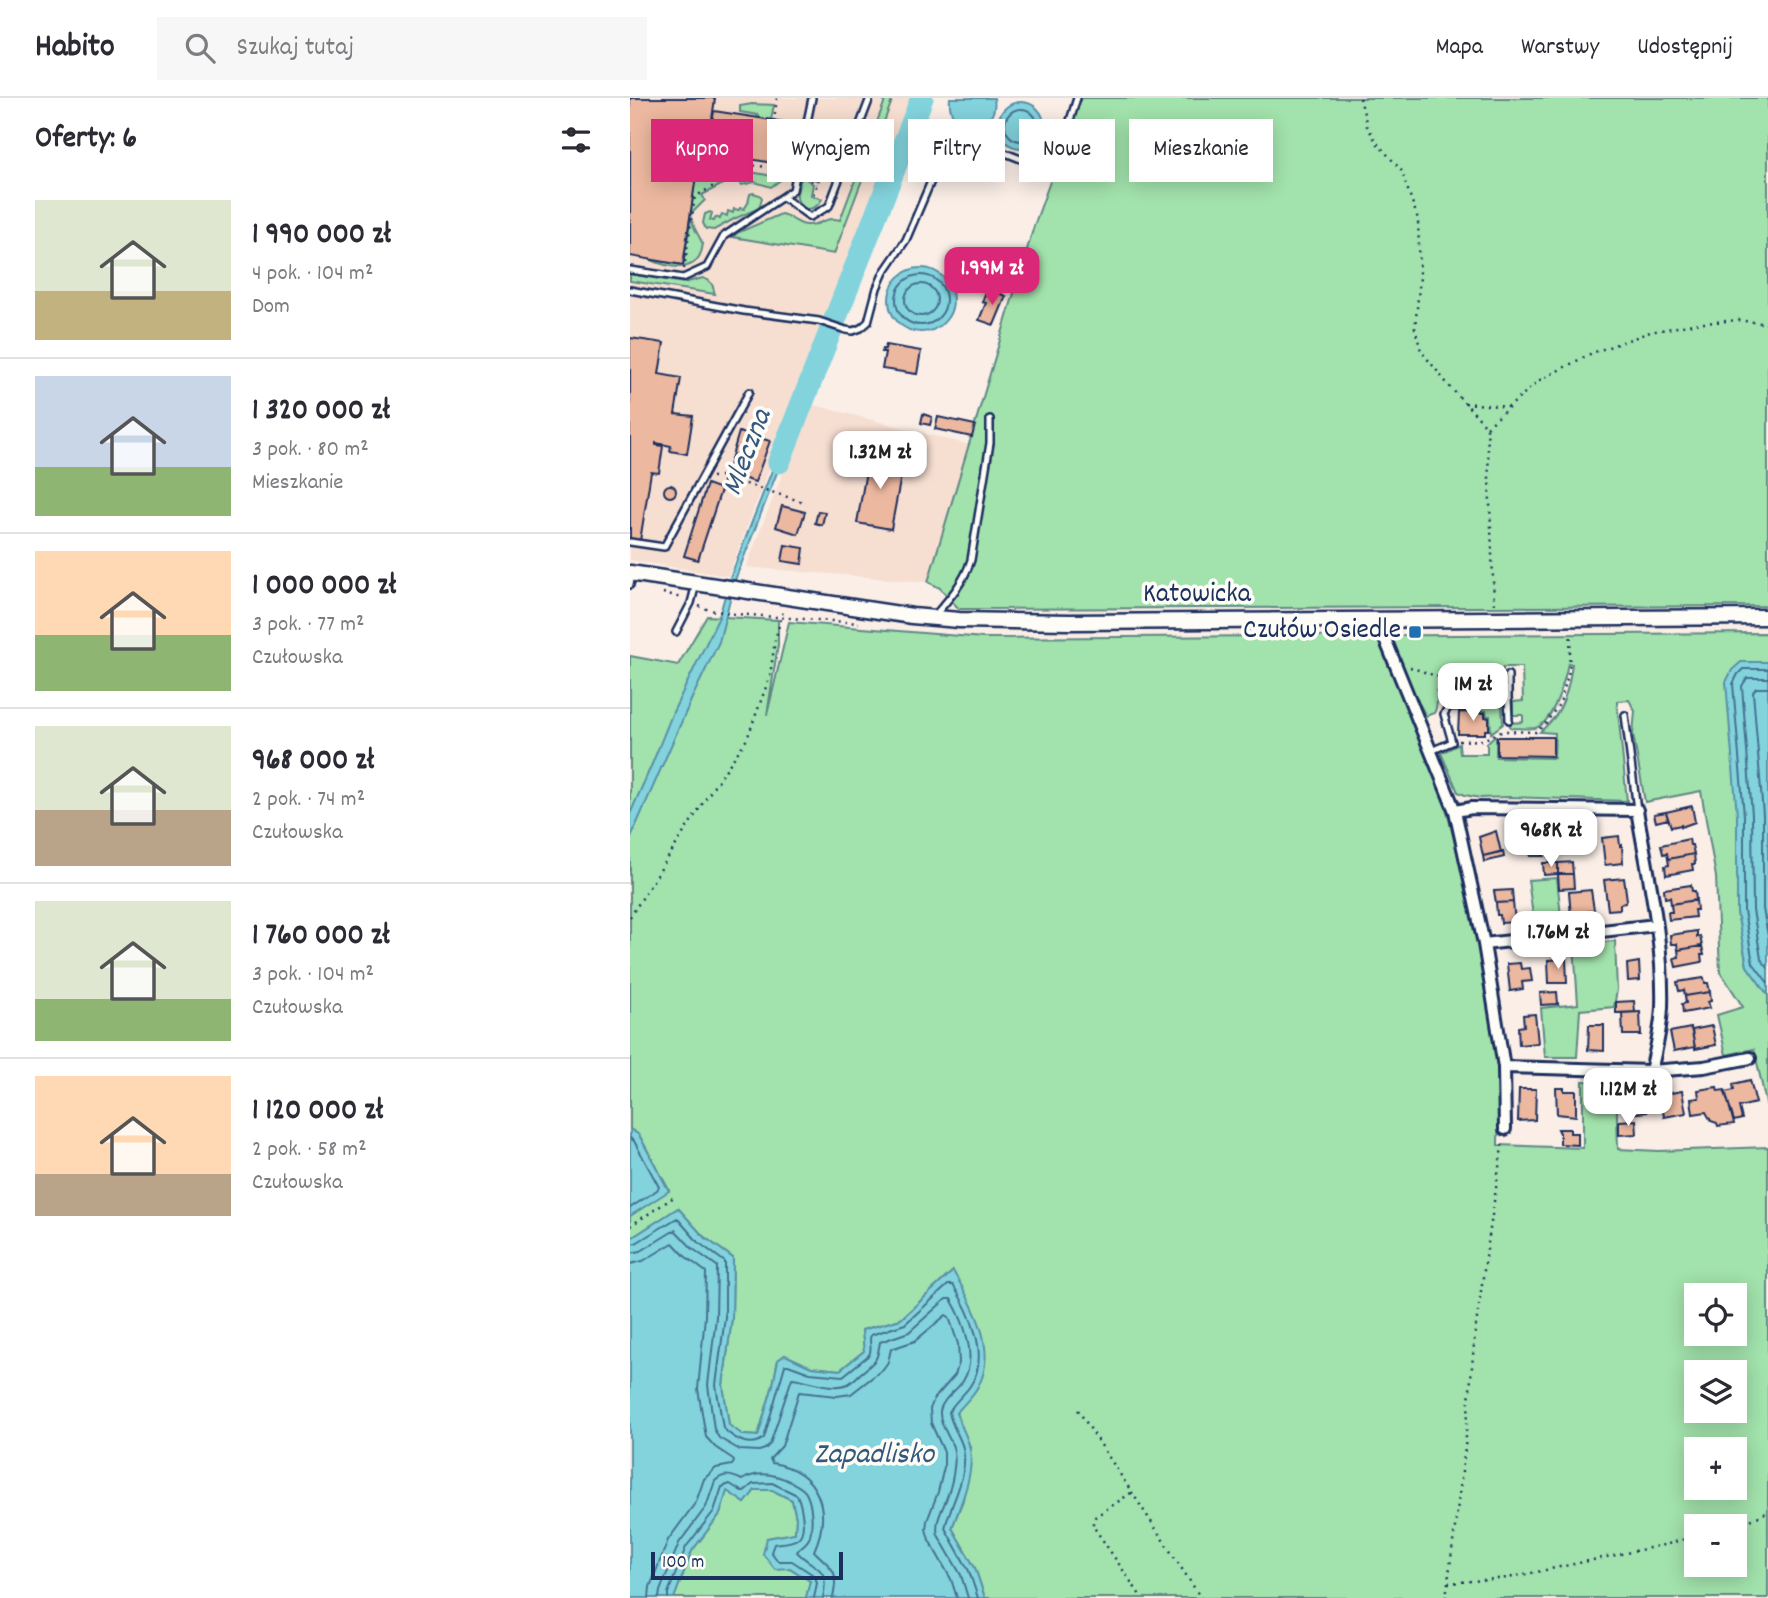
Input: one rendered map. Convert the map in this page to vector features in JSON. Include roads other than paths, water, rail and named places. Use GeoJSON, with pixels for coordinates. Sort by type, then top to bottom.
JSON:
{"type":"FeatureCollection","features":[{"type":"Feature","properties":{"kind":"main road","name":"Katowicka"},"geometry":{"type":"LineString","coordinates":[[631,577],[933,618],[1014,621],[1768,617]]}},
{"type":"Feature","properties":{"kind":"street"},"geometry":{"type":"LineString","coordinates":[[1378,619],[1455,811],[1485,944],[1504,1067],[1505,1129]]}},
{"type":"Feature","properties":{"kind":"street"},"geometry":{"type":"LineString","coordinates":[[1455,811],[1472,808],[1637,810],[1656,925],[1662,981],[1662,1010],[1651,1071]]}},
{"type":"Feature","properties":{"kind":"street"},"geometry":{"type":"LineString","coordinates":[[1485,944],[1656,925]]}},
{"type":"Feature","properties":{"kind":"street"},"geometry":{"type":"LineString","coordinates":[[1504,1067],[1651,1071],[1704,1067],[1750,1058]]}},
{"type":"Feature","properties":{"kind":"lane"},"geometry":{"type":"LineString","coordinates":[[630,270],[683,278],[707,267],[724,236],[793,190],[812,98],[805,98]]}},
{"type":"Feature","properties":{"kind":"lane"},"geometry":{"type":"LineString","coordinates":[[783,197],[810,217],[829,206],[870,98]]}},
{"type":"Feature","properties":{"kind":"lane"},"geometry":{"type":"LineString","coordinates":[[630,290],[744,311],[819,321],[846,330],[861,328],[868,322],[884,272],[906,240],[952,132],[1041,167],[1049,163],[1058,150],[1077,98]]}},
{"type":"Feature","properties":{"kind":"lane"},"geometry":{"type":"LineString","coordinates":[[630,542],[664,547],[749,392]]}},
{"type":"Feature","properties":{"kind":"lane"},"geometry":{"type":"LineString","coordinates":[[933,618],[955,593],[971,560],[990,443],[990,419]]}},
{"type":"Feature","properties":{"kind":"lane"},"geometry":{"type":"LineString","coordinates":[[677,632],[691,603],[696,584]]}},
{"type":"Feature","properties":{"kind":"lane"},"geometry":{"type":"LineString","coordinates":[[1508,675],[1509,720]]}},
{"type":"Feature","properties":{"kind":"lane"},"geometry":{"type":"LineString","coordinates":[[1431,751],[1452,742],[1444,714],[1457,699],[1508,697]]}},
{"type":"Feature","properties":{"kind":"lane"},"geometry":{"type":"LineString","coordinates":[[1625,715],[1637,810]]}},
{"type":"Feature","properties":{"kind":"water"},"geometry":{"type":"Polygon","coordinates":[[[950,98],[994,98],[994,110],[989,119],[955,119],[951,111],[950,98]]]}},
{"type":"Feature","properties":{"kind":"water"},"geometry":{"type":"Polygon","coordinates":[[[1012,104],[1030,104],[1043,119],[1019,119],[1019,148],[1005,141],[1005,119],[999,119],[1005,109],[1012,104]]]}},
{"type":"Feature","properties":{"kind":"water"},"geometry":{"type":"Polygon","coordinates":[[[921,268],[933,270],[944,277],[951,288],[951,312],[944,323],[933,330],[921,332],[909,330],[898,323],[891,312],[889,300],[891,288],[898,277],[909,270],[921,268]]]}},
{"type":"Feature","properties":{"kind":"water"},"geometry":{"type":"Polygon","coordinates":[[[787,432],[792,434],[735,580],[719,642],[630,839],[630,814],[673,712],[719,617],[730,578],[787,432]]]}},
{"type":"Feature","properties":{"kind":"water"},"geometry":{"type":"Polygon","coordinates":[[[1741,662],[1768,662],[1768,995],[1747,966],[1737,912],[1737,816],[1726,682],[1732,670],[1741,662]]]}},
{"type":"Feature","properties":{"kind":"water"},"geometry":{"type":"Polygon","coordinates":[[[630,1129],[639,1135],[669,1191],[630,1216],[630,1129]]]}},
{"type":"Feature","properties":{"kind":"water","name":"Zapadlisko"},"geometry":{"type":"Polygon","coordinates":[[[678,1208],[703,1236],[733,1258],[732,1318],[723,1385],[729,1425],[743,1435],[758,1436],[778,1360],[785,1355],[811,1367],[840,1370],[864,1351],[862,1330],[901,1319],[953,1271],[981,1328],[986,1359],[977,1388],[956,1413],[969,1445],[971,1465],[952,1528],[975,1568],[985,1598],[806,1598],[810,1581],[790,1568],[775,1569],[763,1554],[767,1538],[795,1533],[796,1518],[792,1500],[772,1490],[755,1490],[745,1503],[727,1491],[720,1514],[692,1551],[674,1598],[630,1598],[630,1239],[678,1208]]]}},
{"type":"Feature","properties":{"kind":"waterway","name":"Mleczna"},"geometry":{"type":"LineString","coordinates":[[779,462],[922,98]]}},
{"type":"Feature","properties":{"kind":"place","name":"Czułów Osiedle"},"geometry":{"type":"Point","coordinates":[1415,632]}}]}
